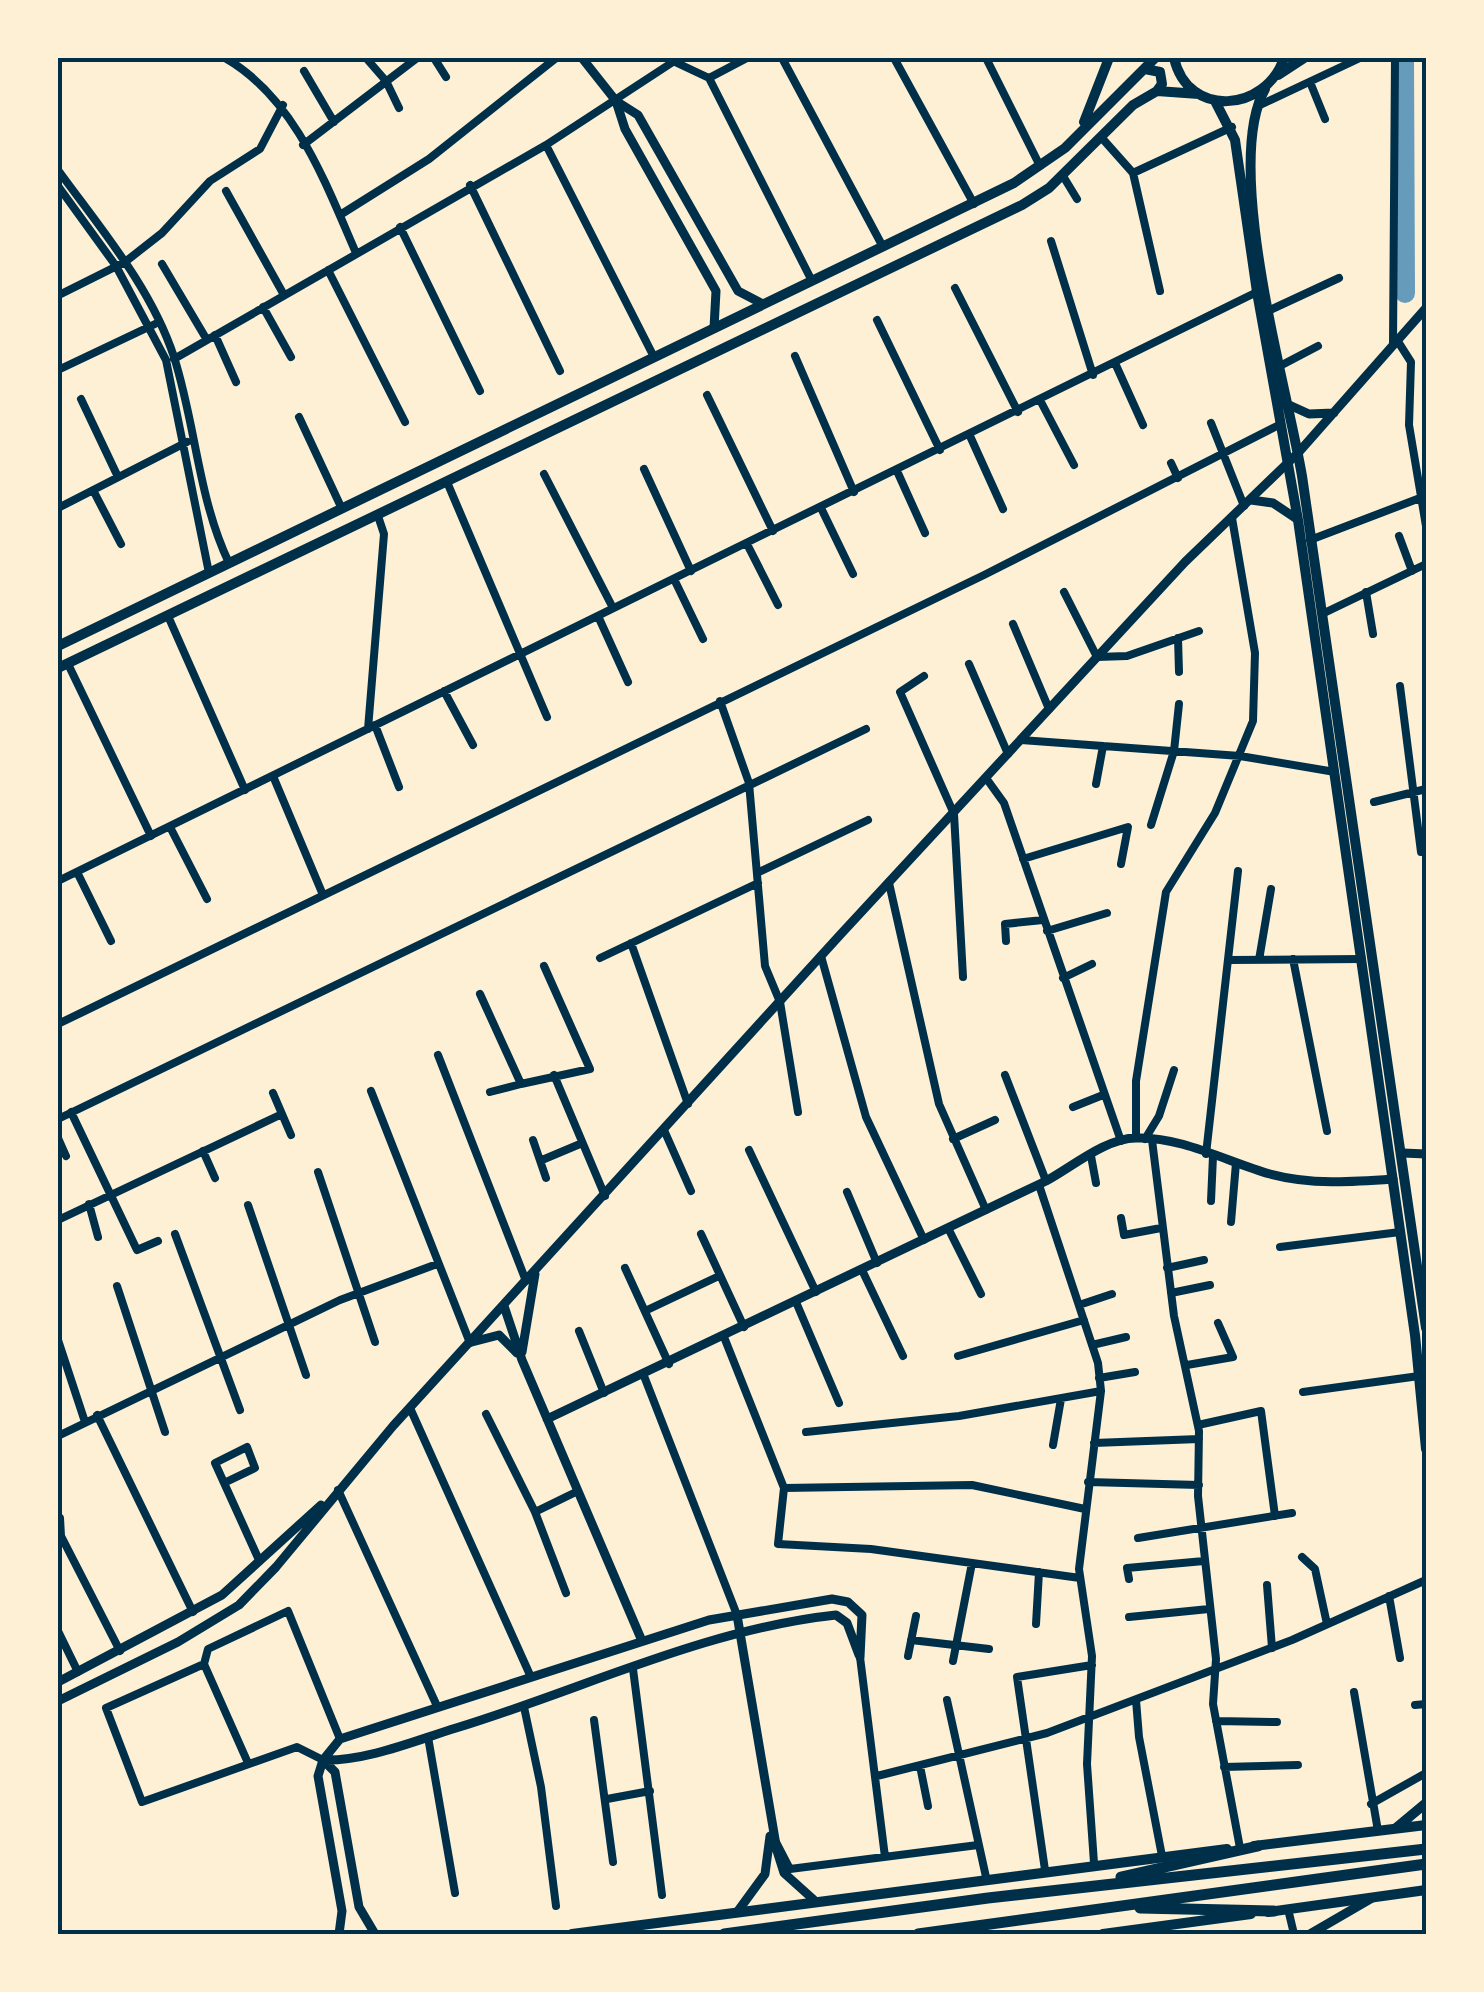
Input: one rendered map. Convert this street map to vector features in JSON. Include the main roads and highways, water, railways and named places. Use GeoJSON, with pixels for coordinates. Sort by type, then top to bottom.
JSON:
{"type":"FeatureCollection","features":[{"type":"Feature","properties":{"kind":"main road"},"geometry":{"type":"LineString","coordinates":[[1080,132],[1110,58]]}},
{"type":"Feature","properties":{"kind":"main road"},"geometry":{"type":"LineString","coordinates":[[58,646],[974,204],[1040,166],[1155,58]]}},
{"type":"Feature","properties":{"kind":"main road"},"geometry":{"type":"LineString","coordinates":[[1174,58],[1185,82],[1198,94]]}},
{"type":"Feature","properties":{"kind":"main road"},"geometry":{"type":"LineString","coordinates":[[1277,76],[1284,58]]}},
{"type":"Feature","properties":{"kind":"main road"},"geometry":{"type":"LineString","coordinates":[[1304,58],[1277,76],[1254,108],[1249,178],[1279,424],[1402,1154],[1426,1328]]}},
{"type":"Feature","properties":{"kind":"main road"},"geometry":{"type":"LineString","coordinates":[[1144,69],[1153,68],[1162,76],[1158,91]]}},
{"type":"Feature","properties":{"kind":"main road"},"geometry":{"type":"LineString","coordinates":[[63,666],[1006,214],[1063,176],[1133,105],[1158,91],[1198,94],[1215,101],[1250,99],[1265,90]]}},
{"type":"Feature","properties":{"kind":"main road"},"geometry":{"type":"LineString","coordinates":[[1215,101],[1232,127],[1261,290],[1270,310],[1278,367],[1298,453],[1322,614],[1426,1450]]}},
{"type":"Feature","properties":{"kind":"main road"},"geometry":{"type":"LineString","coordinates":[[284,537],[280,552],[289,558]]}},
{"type":"Feature","properties":{"kind":"main road"},"geometry":{"type":"LineString","coordinates":[[254,551],[264,555],[258,572]]}},
{"type":"Feature","properties":{"kind":"main road"},"geometry":{"type":"LineString","coordinates":[[1395,1828],[1426,1803]]}},
{"type":"Feature","properties":{"kind":"main road"},"geometry":{"type":"LineString","coordinates":[[572,1934],[1094,1863],[1426,1826]]}},
{"type":"Feature","properties":{"kind":"main road"},"geometry":{"type":"LineString","coordinates":[[1063,1890],[1258,1846]]}},
{"type":"Feature","properties":{"kind":"main road"},"geometry":{"type":"LineString","coordinates":[[724,1934],[1426,1849]]}},
{"type":"Feature","properties":{"kind":"main road"},"geometry":{"type":"LineString","coordinates":[[918,1934],[1426,1864]]}},
{"type":"Feature","properties":{"kind":"main road"},"geometry":{"type":"LineString","coordinates":[[1103,1934],[1425,1890]]}},
{"type":"Feature","properties":{"kind":"main road"},"geometry":{"type":"LineString","coordinates":[[1106,1907],[1274,1911]]}},
{"type":"Feature","properties":{"kind":"waterway"},"geometry":{"type":"LineString","coordinates":[[1404,58],[1405,293]]}}]}
